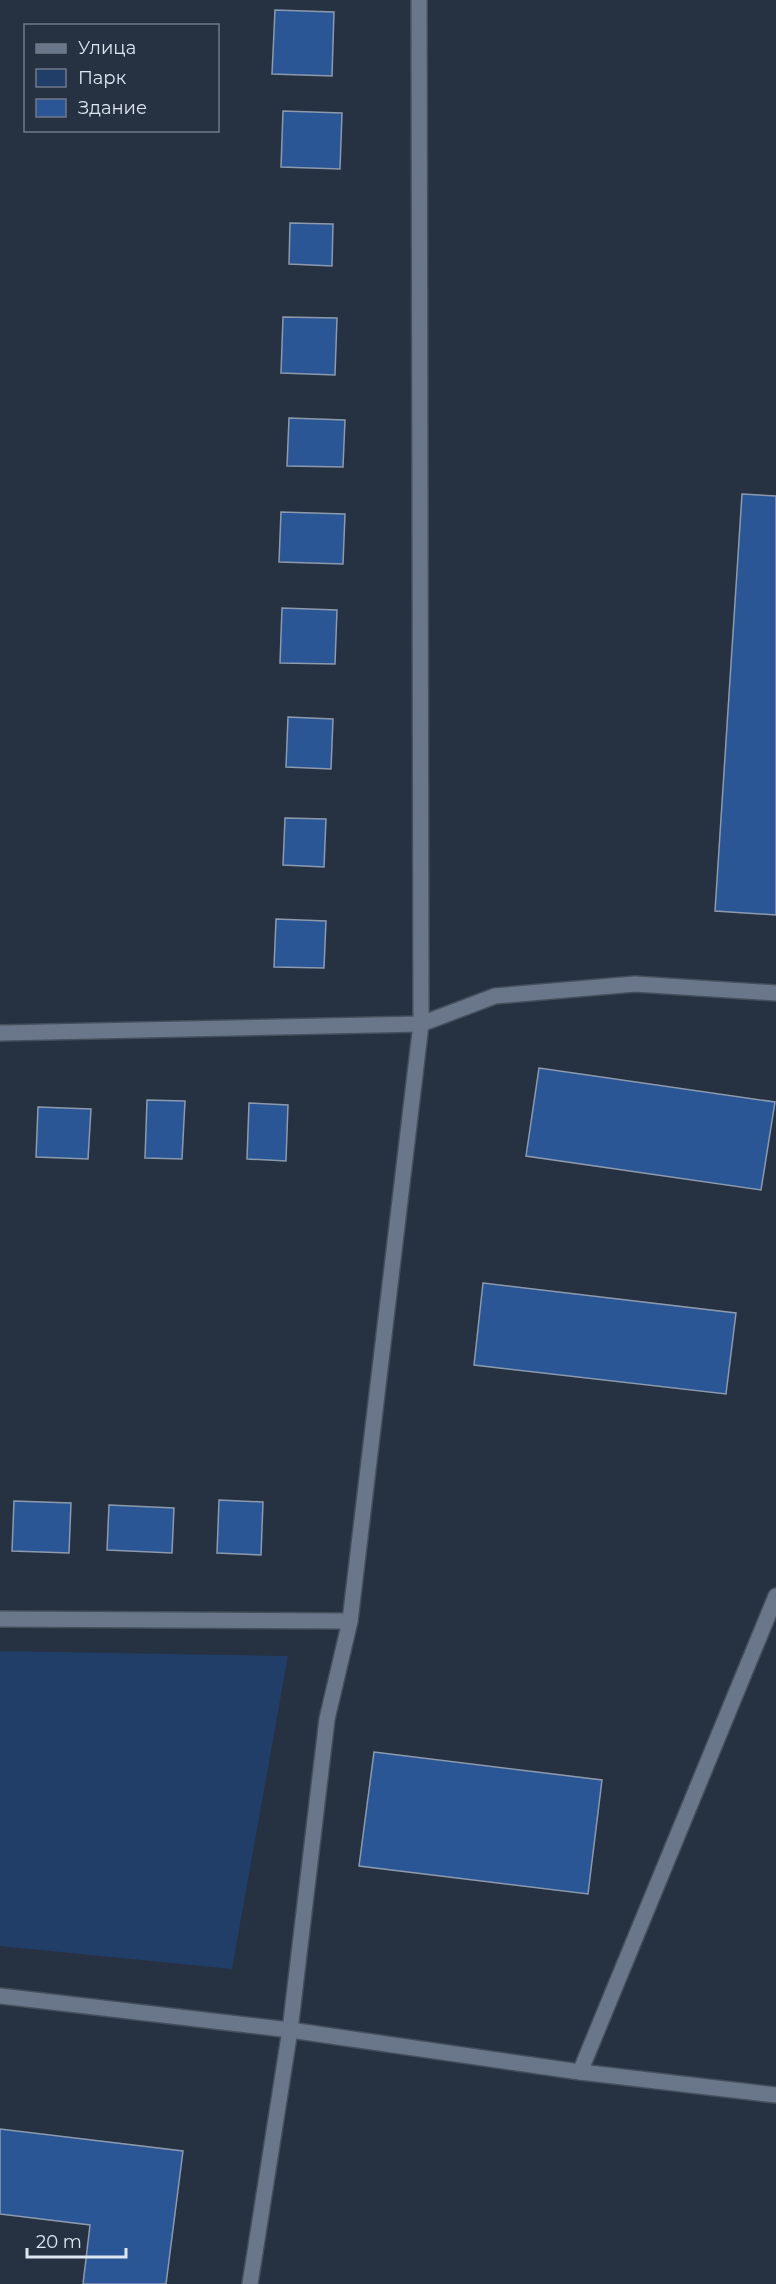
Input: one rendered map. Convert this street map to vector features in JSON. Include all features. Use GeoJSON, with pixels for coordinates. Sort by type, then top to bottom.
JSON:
{"type":"FeatureCollection","features":[{"type":"Feature","properties":{"kind":"street"},"geometry":{"type":"LineString","coordinates":[[250,2284],[290,2030],[327,1719],[350,1621],[421,1024],[419,0]]}},
{"type":"Feature","properties":{"kind":"street"},"geometry":{"type":"LineString","coordinates":[[0,1033],[421,1024],[495,996],[635,984],[776,993]]}},
{"type":"Feature","properties":{"kind":"street"},"geometry":{"type":"LineString","coordinates":[[580,2072],[776,1596]]}},
{"type":"Feature","properties":{"kind":"street"},"geometry":{"type":"LineString","coordinates":[[0,1619],[350,1621]]}},
{"type":"Feature","properties":{"kind":"street"},"geometry":{"type":"LineString","coordinates":[[0,1995],[290,2030],[580,2072],[776,2095]]}},
{"type":"Feature","properties":{"kind":"green space"},"geometry":{"type":"Polygon","coordinates":[[[0,1651],[288,1656],[232,1969],[0,1946],[0,1651]]]}},
{"type":"Feature","properties":{"kind":"building"},"geometry":{"type":"Polygon","coordinates":[[[275,10],[334,12],[332,76],[272,74],[275,10]]]}},
{"type":"Feature","properties":{"kind":"building"},"geometry":{"type":"Polygon","coordinates":[[[283,111],[342,113],[340,169],[281,167],[283,111]]]}},
{"type":"Feature","properties":{"kind":"building"},"geometry":{"type":"Polygon","coordinates":[[[290,223],[333,224],[332,266],[289,264],[290,223]]]}},
{"type":"Feature","properties":{"kind":"building"},"geometry":{"type":"Polygon","coordinates":[[[283,317],[337,318],[335,375],[281,373],[283,317]]]}},
{"type":"Feature","properties":{"kind":"building"},"geometry":{"type":"Polygon","coordinates":[[[289,418],[345,420],[343,467],[287,466],[289,418]]]}},
{"type":"Feature","properties":{"kind":"building"},"geometry":{"type":"Polygon","coordinates":[[[742,494],[776,496],[776,915],[715,911],[742,494]]]}},
{"type":"Feature","properties":{"kind":"building"},"geometry":{"type":"Polygon","coordinates":[[[281,512],[345,514],[343,564],[279,562],[281,512]]]}},
{"type":"Feature","properties":{"kind":"building"},"geometry":{"type":"Polygon","coordinates":[[[282,608],[337,610],[335,664],[280,663],[282,608]]]}},
{"type":"Feature","properties":{"kind":"building"},"geometry":{"type":"Polygon","coordinates":[[[288,717],[333,719],[331,769],[286,767],[288,717]]]}},
{"type":"Feature","properties":{"kind":"building"},"geometry":{"type":"Polygon","coordinates":[[[285,818],[326,819],[324,867],[283,865],[285,818]]]}},
{"type":"Feature","properties":{"kind":"building"},"geometry":{"type":"Polygon","coordinates":[[[276,919],[326,921],[324,968],[274,967],[276,919]]]}},
{"type":"Feature","properties":{"kind":"building"},"geometry":{"type":"Polygon","coordinates":[[[539,1068],[775,1102],[761,1190],[526,1156],[539,1068]]]}},
{"type":"Feature","properties":{"kind":"building"},"geometry":{"type":"Polygon","coordinates":[[[147,1100],[185,1101],[182,1159],[145,1158],[147,1100]]]}},
{"type":"Feature","properties":{"kind":"building"},"geometry":{"type":"Polygon","coordinates":[[[249,1103],[288,1105],[286,1161],[247,1159],[249,1103]]]}},
{"type":"Feature","properties":{"kind":"building"},"geometry":{"type":"Polygon","coordinates":[[[38,1107],[91,1109],[88,1159],[36,1157],[38,1107]]]}},
{"type":"Feature","properties":{"kind":"building"},"geometry":{"type":"Polygon","coordinates":[[[483,1283],[736,1313],[726,1394],[474,1365],[483,1283]]]}},
{"type":"Feature","properties":{"kind":"building"},"geometry":{"type":"Polygon","coordinates":[[[219,1500],[263,1502],[261,1555],[217,1553],[219,1500]]]}},
{"type":"Feature","properties":{"kind":"building"},"geometry":{"type":"Polygon","coordinates":[[[14,1501],[71,1503],[69,1553],[12,1551],[14,1501]]]}},
{"type":"Feature","properties":{"kind":"building"},"geometry":{"type":"Polygon","coordinates":[[[109,1505],[174,1508],[172,1553],[107,1550],[109,1505]]]}},
{"type":"Feature","properties":{"kind":"building"},"geometry":{"type":"Polygon","coordinates":[[[374,1752],[602,1780],[588,1894],[359,1866],[374,1752]]]}},
{"type":"Feature","properties":{"kind":"building"},"geometry":{"type":"Polygon","coordinates":[[[0,2129],[183,2151],[166,2284],[83,2284],[90,2225],[0,2214],[0,2129]]]}}]}
